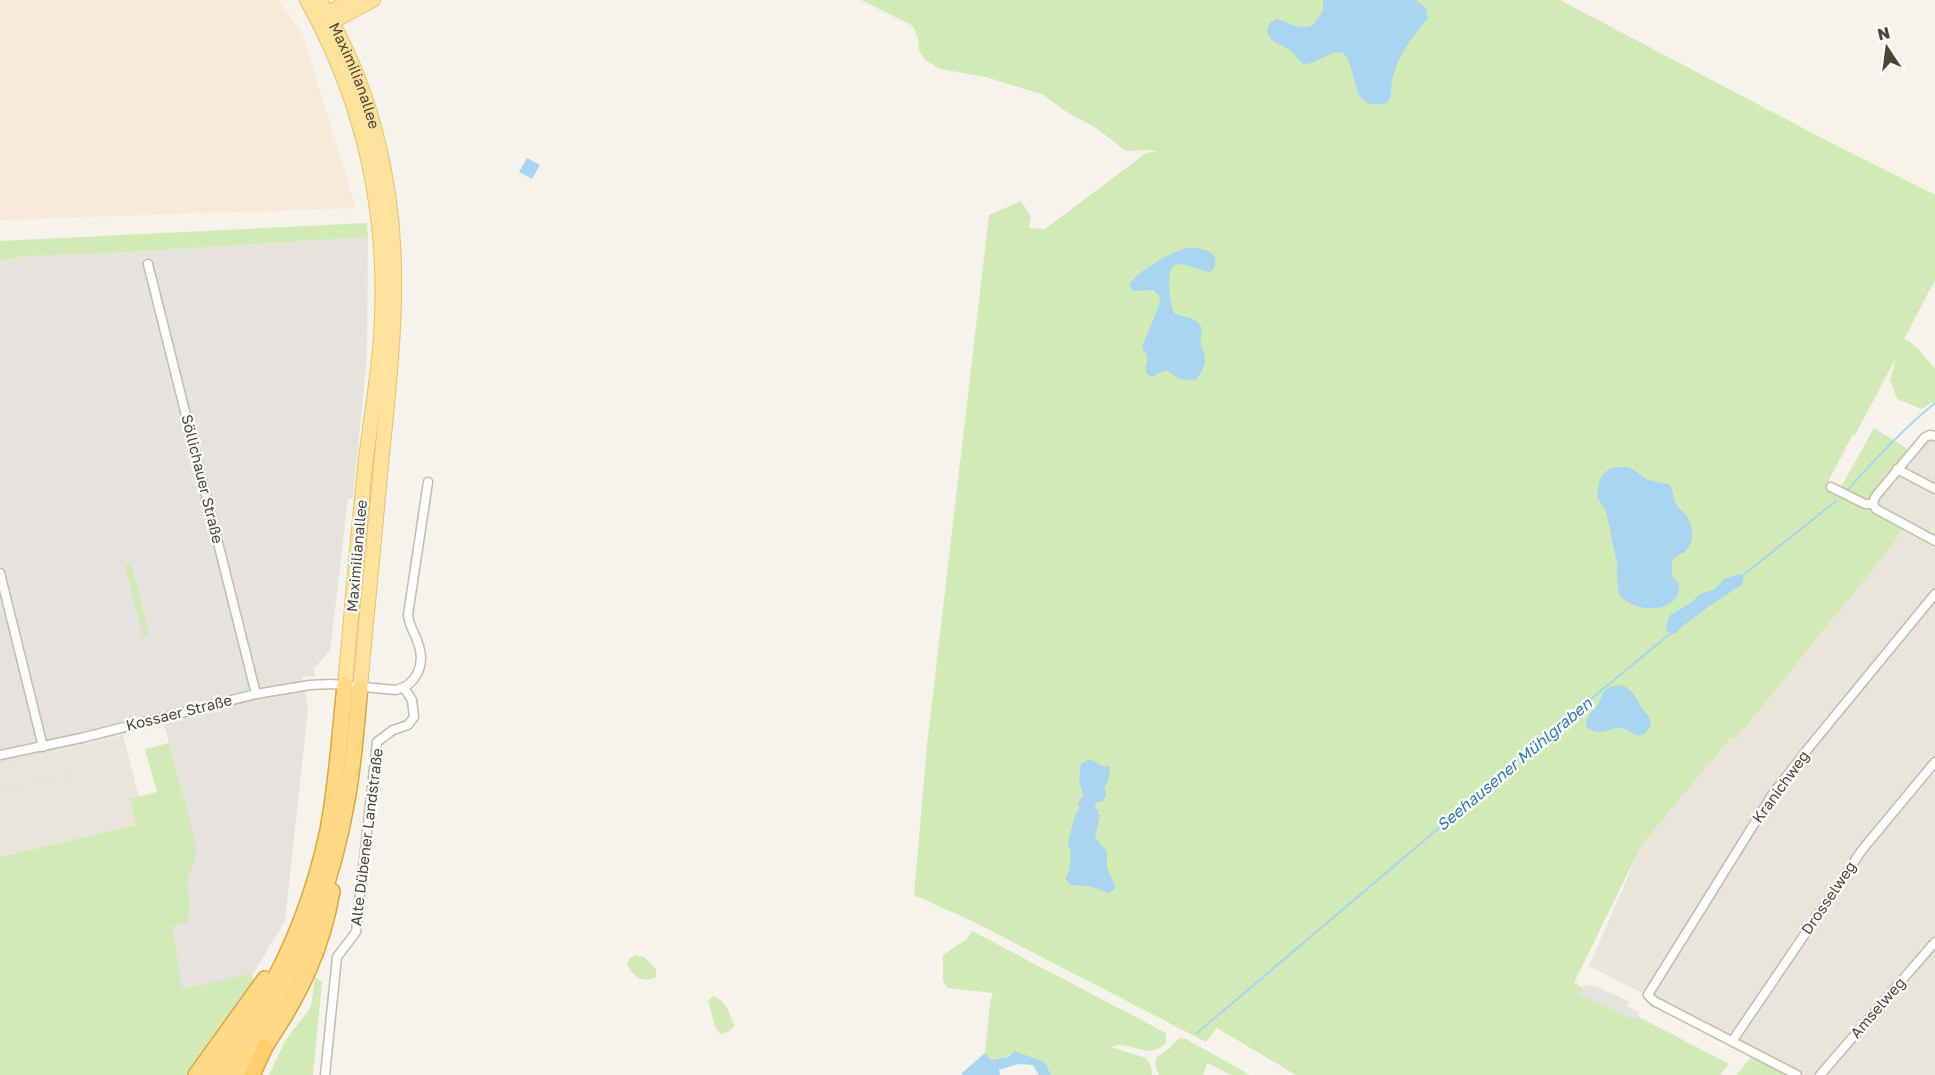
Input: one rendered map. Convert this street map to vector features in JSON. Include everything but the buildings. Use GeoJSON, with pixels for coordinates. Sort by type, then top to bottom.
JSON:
{"type":"FeatureCollection","features":[{"type":"Feature","properties":{"kind":"highway","name":"Maximilianallee"},"geometry":{"type":"LineString","coordinates":[[227,1075],[250,1045],[299,958],[332,868],[349,787],[353,686]]}},
{"type":"Feature","properties":{"kind":"highway","name":"Maximilianallee"},"geometry":{"type":"LineString","coordinates":[[211,1075],[244,1031],[268,993],[305,910],[327,831],[353,686]]}},
{"type":"Feature","properties":{"kind":"highway"},"geometry":{"type":"LineString","coordinates":[[243,1075],[265,1047],[290,1008],[320,946],[334,880],[332,868]]}},
{"type":"Feature","properties":{"kind":"highway"},"geometry":{"type":"LineString","coordinates":[[196,1075],[269,973],[284,961]]}},
{"type":"Feature","properties":{"kind":"highway"},"geometry":{"type":"LineString","coordinates":[[252,1075],[265,1047]]}},
{"type":"Feature","properties":{"kind":"main road"},"geometry":{"type":"LineString","coordinates":[[307,0],[325,20]]}},
{"type":"Feature","properties":{"kind":"main road","name":"Maximilianallee"},"geometry":{"type":"LineString","coordinates":[[319,0],[364,138],[377,205],[382,264],[381,336],[365,467],[353,686]]}},
{"type":"Feature","properties":{"kind":"main road"},"geometry":{"type":"LineString","coordinates":[[325,20],[352,0]]}},
{"type":"Feature","properties":{"kind":"main road"},"geometry":{"type":"LineString","coordinates":[[325,20],[373,0]]}},
{"type":"Feature","properties":{"kind":"main road","name":"Maximilianallee"},"geometry":{"type":"LineString","coordinates":[[325,20],[358,81],[380,154],[399,264],[391,358],[353,686]]}},
{"type":"Feature","properties":{"kind":"street","name":"Söllichauer Straße"},"geometry":{"type":"LineString","coordinates":[[148,264],[256,694]]}},
{"type":"Feature","properties":{"kind":"street"},"geometry":{"type":"LineString","coordinates":[[1873,504],[1897,469],[1925,437],[1932,435]]}},
{"type":"Feature","properties":{"kind":"street"},"geometry":{"type":"LineString","coordinates":[[1897,469],[1935,489]]}},
{"type":"Feature","properties":{"kind":"street"},"geometry":{"type":"LineString","coordinates":[[353,686],[396,690],[404,688],[417,675],[421,662],[420,648],[408,615],[428,482]]}},
{"type":"Feature","properties":{"kind":"street"},"geometry":{"type":"LineString","coordinates":[[1831,487],[1865,504],[1873,504]]}},
{"type":"Feature","properties":{"kind":"street"},"geometry":{"type":"LineString","coordinates":[[1873,504],[1876,509],[1935,542]]}},
{"type":"Feature","properties":{"kind":"street"},"geometry":{"type":"LineString","coordinates":[[0,573],[43,747]]}},
{"type":"Feature","properties":{"kind":"street","name":"Kranichweg"},"geometry":{"type":"LineString","coordinates":[[1733,1041],[1660,1004],[1648,995],[1652,985],[1772,795],[1935,594]]}},
{"type":"Feature","properties":{"kind":"street","name":"Kossaer Straße"},"geometry":{"type":"LineString","coordinates":[[0,755],[43,747],[256,694],[310,685],[353,686]]}},
{"type":"Feature","properties":{"kind":"street","name":"Alte Dübener Landstraße"},"geometry":{"type":"LineString","coordinates":[[325,1075],[337,957],[356,932],[377,742],[393,730],[408,725],[414,717],[412,700],[404,688]]}},
{"type":"Feature","properties":{"kind":"street","name":"Drosselweg"},"geometry":{"type":"LineString","coordinates":[[1733,1041],[1862,850],[1935,762]]}},
{"type":"Feature","properties":{"kind":"street","name":"Amselweg"},"geometry":{"type":"LineString","coordinates":[[1820,1075],[1935,942]]}},
{"type":"Feature","properties":{"kind":"street"},"geometry":{"type":"LineString","coordinates":[[1733,1041],[1797,1075]]}},
{"type":"Feature","properties":{"kind":"shaded area"},"geometry":{"type":"Polygon","coordinates":[[[0,0],[277,0],[302,32],[356,208],[0,220],[0,0]]]}},
{"type":"Feature","properties":{"kind":"shaded area"},"geometry":{"type":"Polygon","coordinates":[[[368,237],[367,358],[353,497],[348,500],[330,651],[313,669],[315,676],[302,677],[308,709],[285,921],[243,990],[0,1046],[188,813],[164,724],[0,765],[0,260],[28,256],[132,252],[368,237]]]}},
{"type":"Feature","properties":{"kind":"shaded area"},"geometry":{"type":"Polygon","coordinates":[[[1927,431],[1935,434],[1935,1075],[1805,1075],[1589,966],[1641,846],[1766,694],[1862,513],[1927,431]]]}},
{"type":"Feature","properties":{"kind":"shaded area"},"geometry":{"type":"Polygon","coordinates":[[[40,482],[49,518],[28,523],[23,505],[0,510],[0,492],[40,482]]]}},
{"type":"Feature","properties":{"kind":"shaded area"},"geometry":{"type":"Polygon","coordinates":[[[14,552],[23,587],[17,589],[8,553],[14,552]]]}},
{"type":"Feature","properties":{"kind":"shaded area"},"geometry":{"type":"Polygon","coordinates":[[[312,571],[323,571],[327,578],[332,619],[321,640],[311,587],[250,598],[257,584],[300,576],[312,571]]]}},
{"type":"Feature","properties":{"kind":"shaded area"},"geometry":{"type":"Polygon","coordinates":[[[228,664],[231,678],[194,688],[191,693],[150,704],[145,686],[228,664]]]}},
{"type":"Feature","properties":{"kind":"shaded area"},"geometry":{"type":"Polygon","coordinates":[[[123,735],[139,797],[130,800],[137,825],[0,857],[0,765],[123,735]]]}},
{"type":"Feature","properties":{"kind":"shaded area"},"geometry":{"type":"Polygon","coordinates":[[[70,771],[71,776],[0,793],[0,788],[70,771]]]}},
{"type":"Feature","properties":{"kind":"shaded area"},"geometry":{"type":"Polygon","coordinates":[[[1585,985],[1596,986],[1628,1001],[1627,1006],[1639,1012],[1637,1021],[1579,995],[1585,985]]]}},
{"type":"Feature","properties":{"kind":"green space"},"geometry":{"type":"Polygon","coordinates":[[[861,0],[1560,0],[1833,144],[1935,195],[1935,280],[1904,339],[1917,348],[1935,368],[1935,401],[1922,409],[1897,399],[1890,380],[1896,358],[1827,484],[1829,489],[1837,494],[1874,428],[1909,450],[1865,507],[1903,527],[1894,543],[1736,738],[1731,737],[1641,846],[1574,983],[1729,1064],[1720,1075],[1296,1075],[1217,1028],[1206,1042],[974,922],[914,895],[927,745],[989,215],[1021,201],[1031,217],[1029,228],[1045,229],[1146,153],[1156,152],[1151,150],[1126,151],[1096,128],[1065,111],[1044,95],[986,77],[940,69],[925,60],[919,50],[913,26],[861,0]]]}},
{"type":"Feature","properties":{"kind":"green space"},"geometry":{"type":"Polygon","coordinates":[[[367,223],[368,237],[132,252],[28,256],[0,260],[0,241],[367,223]]]}},
{"type":"Feature","properties":{"kind":"green space"},"geometry":{"type":"Polygon","coordinates":[[[131,563],[149,636],[143,637],[125,565],[131,563]]]}},
{"type":"Feature","properties":{"kind":"green space"},"geometry":{"type":"Polygon","coordinates":[[[169,743],[197,853],[187,881],[190,903],[188,922],[172,926],[182,989],[252,974],[253,984],[186,1075],[0,1075],[0,857],[136,825],[130,799],[157,792],[145,749],[169,743]]]}},
{"type":"Feature","properties":{"kind":"green space"},"geometry":{"type":"Polygon","coordinates":[[[972,931],[1166,1033],[1166,1043],[1151,1050],[1125,1045],[1111,1047],[1146,1058],[1151,1066],[1152,1075],[1051,1075],[1045,1062],[1009,1057],[991,1060],[985,1053],[993,993],[947,988],[943,980],[943,955],[967,939],[972,931]]]}},
{"type":"Feature","properties":{"kind":"green space"},"geometry":{"type":"Polygon","coordinates":[[[635,955],[644,957],[656,969],[656,977],[647,980],[633,973],[627,965],[629,959],[635,955]]]}},
{"type":"Feature","properties":{"kind":"green space"},"geometry":{"type":"Polygon","coordinates":[[[315,977],[322,982],[313,1075],[269,1075],[285,1041],[311,1007],[315,977]]]}},
{"type":"Feature","properties":{"kind":"green space"},"geometry":{"type":"Polygon","coordinates":[[[713,996],[725,1005],[735,1026],[728,1032],[721,1034],[716,1029],[708,1001],[713,996]]]}},
{"type":"Feature","properties":{"kind":"green space"},"geometry":{"type":"Polygon","coordinates":[[[1179,1038],[1186,1039],[1250,1075],[1232,1075],[1207,1063],[1203,1075],[1159,1075],[1155,1064],[1157,1057],[1179,1038]]]}},
{"type":"Feature","properties":{"kind":"green space"},"geometry":{"type":"Polygon","coordinates":[[[1753,1055],[1789,1075],[1736,1075],[1753,1055]]]}},
{"type":"Feature","properties":{"kind":"water"},"geometry":{"type":"Polygon","coordinates":[[[1323,0],[1416,0],[1426,8],[1428,18],[1411,39],[1402,55],[1394,72],[1390,98],[1386,103],[1374,104],[1365,101],[1356,87],[1351,68],[1342,52],[1332,53],[1304,64],[1293,52],[1270,38],[1267,30],[1270,23],[1276,19],[1298,27],[1313,25],[1323,11],[1323,0]]]}},
{"type":"Feature","properties":{"kind":"water"},"geometry":{"type":"Polygon","coordinates":[[[527,158],[540,165],[532,179],[519,172],[527,158]]]}},
{"type":"Feature","properties":{"kind":"water"},"geometry":{"type":"Polygon","coordinates":[[[1188,248],[1199,248],[1210,252],[1215,259],[1215,265],[1209,272],[1182,264],[1174,265],[1169,281],[1174,313],[1195,320],[1200,325],[1204,365],[1202,372],[1195,380],[1179,379],[1166,370],[1152,377],[1145,369],[1148,358],[1142,347],[1159,306],[1160,296],[1153,290],[1134,291],[1130,284],[1156,262],[1188,248]]]}},
{"type":"Feature","properties":{"kind":"water"},"geometry":{"type":"Polygon","coordinates":[[[1616,467],[1629,467],[1648,480],[1670,485],[1676,505],[1690,522],[1692,537],[1689,546],[1672,562],[1672,576],[1679,584],[1678,594],[1665,606],[1644,608],[1625,601],[1619,594],[1617,563],[1606,511],[1597,497],[1603,474],[1616,467]]]}},
{"type":"Feature","properties":{"kind":"water"},"geometry":{"type":"Polygon","coordinates":[[[1739,574],[1744,577],[1742,585],[1706,608],[1675,633],[1667,631],[1666,626],[1670,615],[1691,603],[1700,594],[1715,589],[1724,579],[1739,574]]]}},
{"type":"Feature","properties":{"kind":"water"},"geometry":{"type":"Polygon","coordinates":[[[1618,685],[1633,693],[1649,718],[1651,725],[1645,734],[1637,735],[1619,728],[1598,732],[1586,725],[1587,719],[1606,690],[1618,685]]]}},
{"type":"Feature","properties":{"kind":"water"},"geometry":{"type":"Polygon","coordinates":[[[1090,759],[1110,768],[1108,782],[1104,788],[1106,795],[1102,802],[1097,802],[1094,809],[1098,809],[1098,815],[1100,815],[1095,837],[1107,852],[1107,868],[1115,886],[1114,890],[1109,893],[1089,886],[1071,885],[1065,879],[1069,871],[1071,854],[1068,842],[1076,813],[1080,808],[1078,803],[1083,796],[1079,779],[1081,764],[1090,759]]]}},
{"type":"Feature","properties":{"kind":"water"},"geometry":{"type":"Polygon","coordinates":[[[1014,1051],[1045,1062],[1051,1075],[1039,1075],[1033,1065],[1018,1064],[999,1070],[1000,1075],[962,1075],[985,1053],[991,1060],[1009,1057],[1014,1051]]]}},
{"type":"Feature","properties":{"kind":"waterway","name":"Seehausener Mühlgraben"},"geometry":{"type":"LineString","coordinates":[[1846,492],[1867,468],[1935,403]]}},
{"type":"Feature","properties":{"kind":"waterway","name":"Seehausener Mühlgraben"},"geometry":{"type":"LineString","coordinates":[[1742,576],[1836,501]]}},
{"type":"Feature","properties":{"kind":"waterway","name":"Seehausener Mühlgraben"},"geometry":{"type":"LineString","coordinates":[[1579,709],[1672,632]]}},
{"type":"Feature","properties":{"kind":"waterway","name":"Seehausener Mühlgraben"},"geometry":{"type":"LineString","coordinates":[[1561,725],[1575,713]]}},
{"type":"Feature","properties":{"kind":"waterway","name":"Seehausener Mühlgraben"},"geometry":{"type":"LineString","coordinates":[[1197,1033],[1557,728]]}}]}
